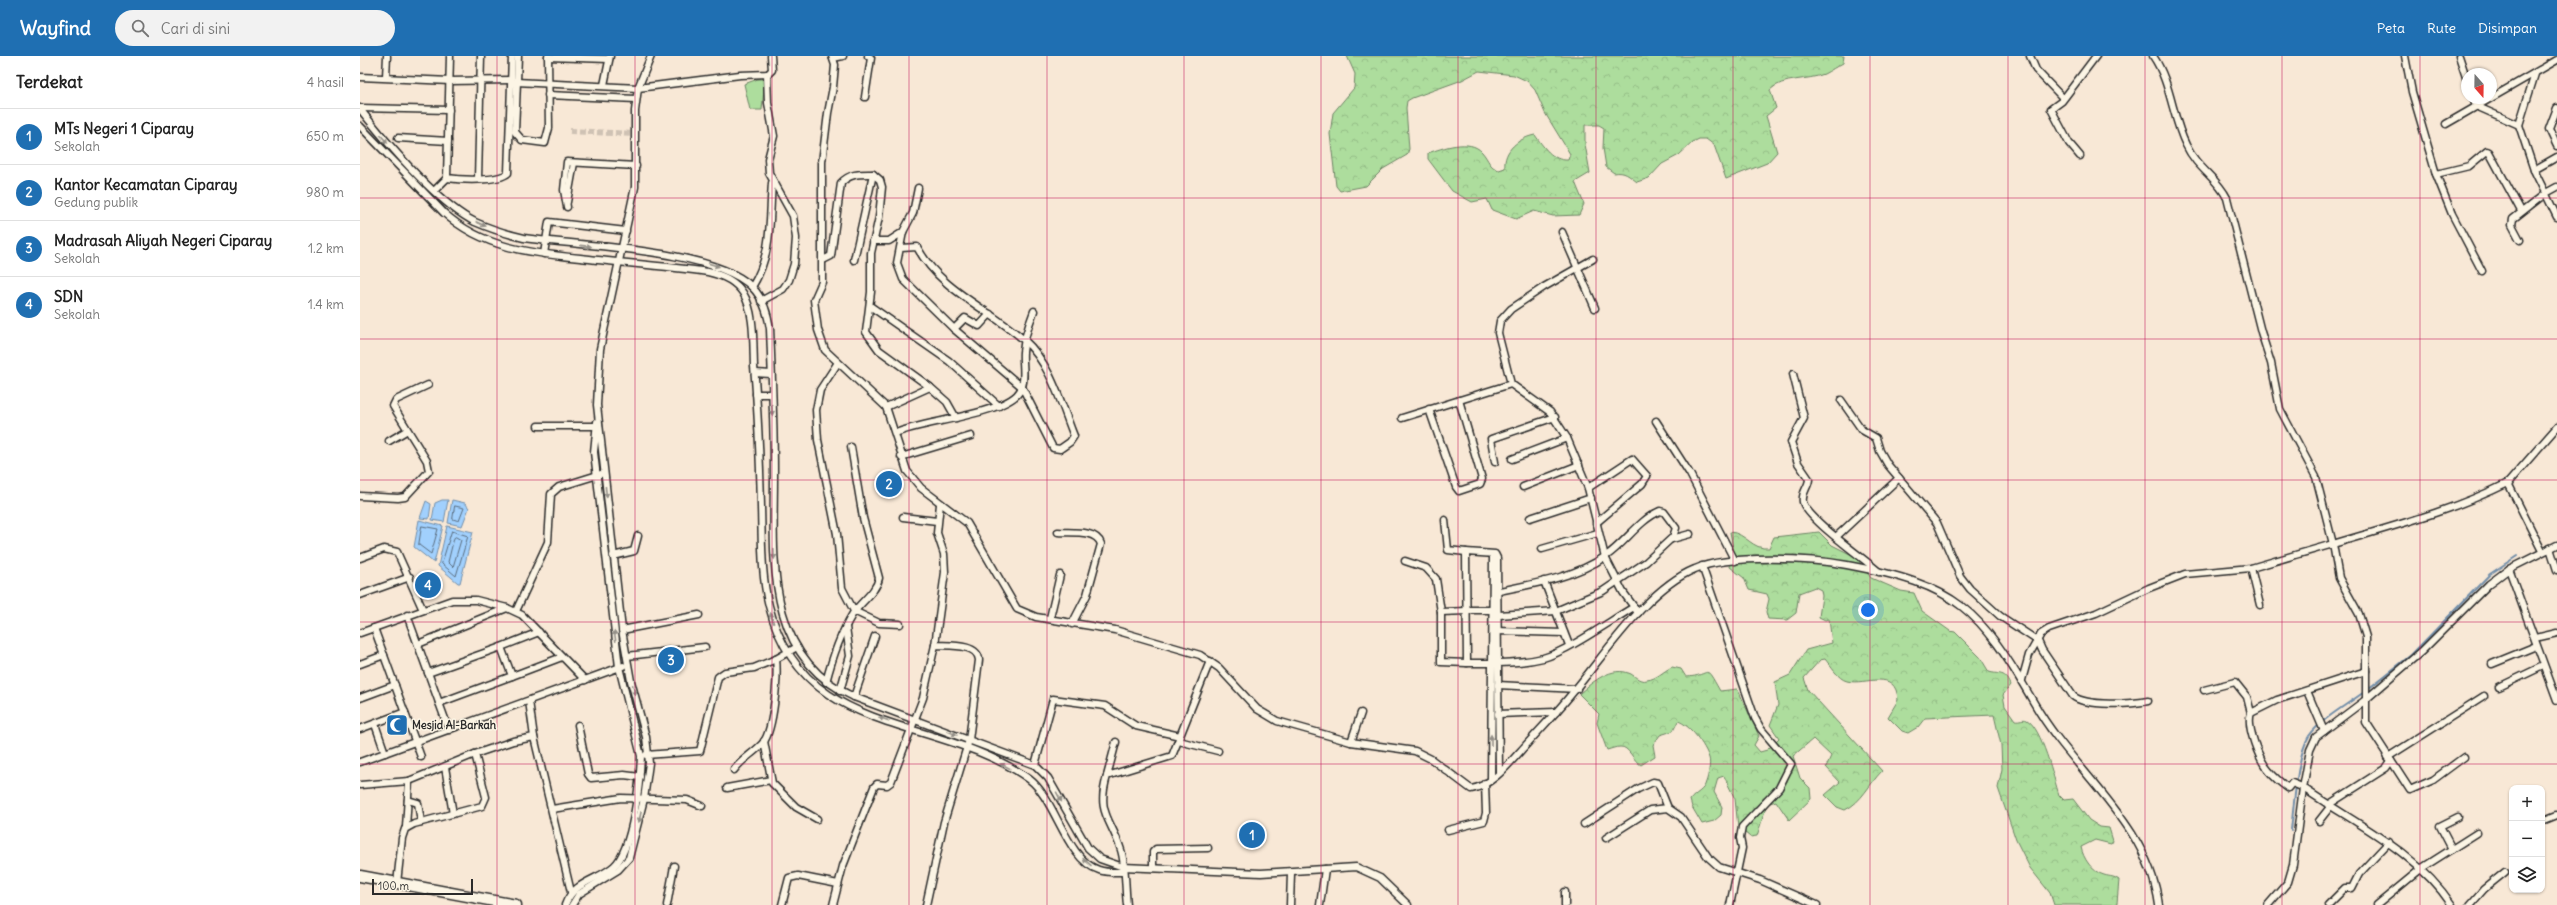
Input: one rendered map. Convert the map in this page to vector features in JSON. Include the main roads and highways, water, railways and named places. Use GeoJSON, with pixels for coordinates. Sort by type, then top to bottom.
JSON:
{"type":"FeatureCollection","features":[{"type":"Feature","properties":{"kind":"main road"},"geometry":{"type":"LineString","coordinates":[[360,876],[516,905]]}},
{"type":"Feature","properties":{"kind":"water"},"geometry":{"type":"Polygon","coordinates":[[[442,500],[448,500],[444,522],[432,520],[435,503],[442,500]]]}},
{"type":"Feature","properties":{"kind":"water"},"geometry":{"type":"Polygon","coordinates":[[[452,500],[465,503],[469,508],[462,526],[448,523],[452,500]]]}},
{"type":"Feature","properties":{"kind":"water"},"geometry":{"type":"Polygon","coordinates":[[[426,501],[431,504],[429,519],[420,518],[426,501]]]}},
{"type":"Feature","properties":{"kind":"water"},"geometry":{"type":"Polygon","coordinates":[[[419,520],[443,526],[434,563],[414,547],[419,520]]]}},
{"type":"Feature","properties":{"kind":"water"},"geometry":{"type":"Polygon","coordinates":[[[447,526],[473,532],[460,583],[458,583],[438,566],[447,526]]]}},
{"type":"Feature","properties":{"kind":"waterway"},"geometry":{"type":"LineString","coordinates":[[2368,689],[2411,655],[2490,574],[2517,556]]}},
{"type":"Feature","properties":{"kind":"waterway"},"geometry":{"type":"LineString","coordinates":[[2291,830],[2299,768],[2309,736],[2321,723],[2364,692]]}},
{"type":"Feature","properties":{"kind":"tunnel"},"geometry":{"type":"LineString","coordinates":[[570,131],[634,134]]}},
{"type":"Feature","properties":{"kind":"place","name":"Kantor Kecamatan Ciparay"},"geometry":{"type":"Point","coordinates":[889,484]}},
{"type":"Feature","properties":{"kind":"place","name":"SDN"},"geometry":{"type":"Point","coordinates":[428,585]}},
{"type":"Feature","properties":{"kind":"place","name":"Madrasah Aliyah Negeri Ciparay"},"geometry":{"type":"Point","coordinates":[671,660]}},
{"type":"Feature","properties":{"kind":"place","name":"Mesjid Al-Barkah"},"geometry":{"type":"Point","coordinates":[397,725]}},
{"type":"Feature","properties":{"kind":"place","name":"MTs Negeri 1 Ciparay"},"geometry":{"type":"Point","coordinates":[1252,835]}}]}
